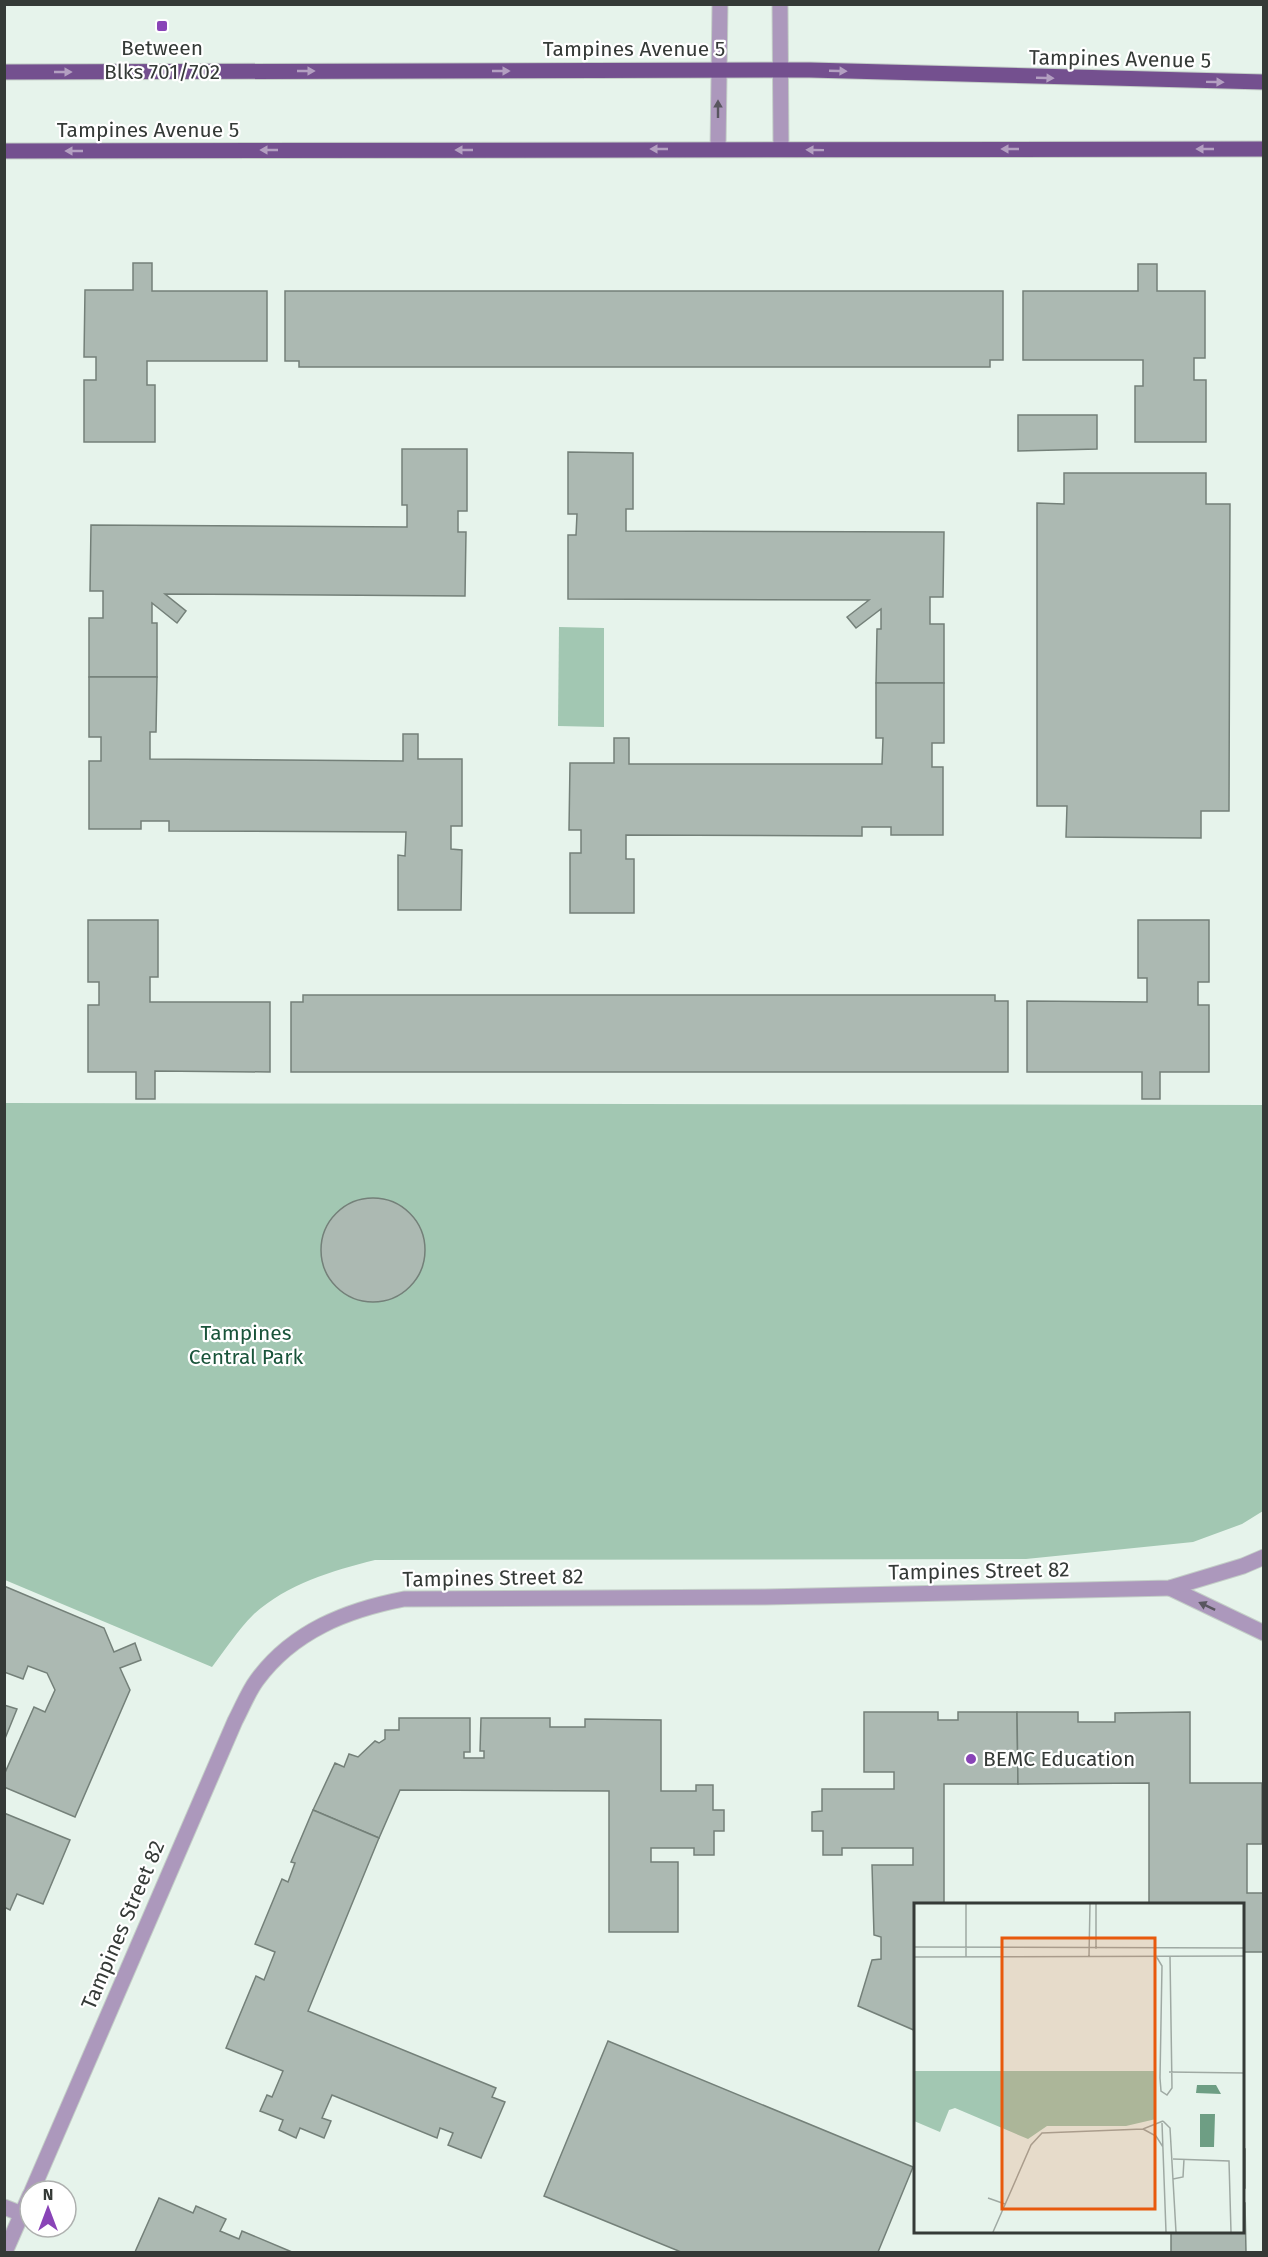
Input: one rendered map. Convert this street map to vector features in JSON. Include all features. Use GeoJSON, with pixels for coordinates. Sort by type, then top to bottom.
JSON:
{"type":"FeatureCollection","features":[{"type":"Feature","properties":{"kind":"main road","name":"Tampines Avenue 5"},"geometry":{"type":"LineString","coordinates":[[4,72],[780,70],[1263,82]]}},
{"type":"Feature","properties":{"kind":"main road","name":"Tampines Avenue 5"},"geometry":{"type":"LineString","coordinates":[[4,151],[1263,149]]}},
{"type":"Feature","properties":{"kind":"street"},"geometry":{"type":"LineString","coordinates":[[718,149],[720,4]]}},
{"type":"Feature","properties":{"kind":"street"},"geometry":{"type":"LineString","coordinates":[[780,4],[781,149]]}},
{"type":"Feature","properties":{"kind":"street","name":"Tampines Street 82"},"geometry":{"type":"LineString","coordinates":[[37,2179],[235,1721],[257,1680],[289,1647],[326,1623],[362,1607],[404,1599],[765,1597],[1170,1588],[1243,1566],[1263,1557]]}},
{"type":"Feature","properties":{"kind":"street","name":"Tampines Street 82"},"geometry":{"type":"LineString","coordinates":[[1170,1588],[1263,1633]]}},
{"type":"Feature","properties":{"kind":"street"},"geometry":{"type":"LineString","coordinates":[[4,2207],[18,2212]]}},
{"type":"Feature","properties":{"kind":"street","name":"Tampines Street 82"},"geometry":{"type":"LineString","coordinates":[[5,2253],[18,2223]]}},
{"type":"Feature","properties":{"kind":"green space"},"geometry":{"type":"Polygon","coordinates":[[[559,627],[604,628],[604,727],[558,726],[559,627]]]}},
{"type":"Feature","properties":{"kind":"green space","name":"Tampines Central Park"},"geometry":{"type":"Polygon","coordinates":[[[5,1103],[1263,1105],[1263,1511],[1242,1524],[1193,1542],[1026,1559],[375,1560],[310,1580],[266,1604],[247,1621],[212,1667],[5,1580],[5,1103]]]}},
{"type":"Feature","properties":{"kind":"building"},"geometry":{"type":"Polygon","coordinates":[[[133,263],[152,263],[152,291],[267,291],[267,361],[147,361],[147,385],[155,385],[155,442],[84,442],[84,380],[96,380],[96,357],[84,357],[85,290],[133,290],[133,263]]]}},
{"type":"Feature","properties":{"kind":"building"},"geometry":{"type":"Polygon","coordinates":[[[1138,264],[1157,264],[1157,291],[1205,291],[1205,358],[1194,358],[1194,380],[1206,380],[1206,442],[1135,442],[1135,386],[1143,386],[1143,360],[1023,360],[1023,291],[1138,291],[1138,264]]]}},
{"type":"Feature","properties":{"kind":"building"},"geometry":{"type":"Polygon","coordinates":[[[285,291],[1003,291],[1003,360],[990,360],[990,367],[299,367],[299,361],[285,361],[285,291]]]}},
{"type":"Feature","properties":{"kind":"building"},"geometry":{"type":"Polygon","coordinates":[[[1018,415],[1097,415],[1097,449],[1018,451],[1018,415]]]}},
{"type":"Feature","properties":{"kind":"building"},"geometry":{"type":"Polygon","coordinates":[[[402,449],[467,449],[467,511],[458,511],[458,532],[466,532],[465,596],[165,594],[186,611],[177,623],[152,603],[152,623],[157,623],[157,677],[89,677],[89,618],[103,618],[103,591],[90,591],[91,525],[407,527],[407,505],[402,505],[402,449]]]}},
{"type":"Feature","properties":{"kind":"building"},"geometry":{"type":"Polygon","coordinates":[[[568,452],[633,453],[633,509],[626,509],[626,531],[944,532],[943,597],[930,597],[930,624],[944,624],[944,683],[876,683],[877,629],[881,629],[881,609],[856,628],[847,617],[869,600],[568,599],[568,535],[576,535],[577,514],[568,514],[568,452]]]}},
{"type":"Feature","properties":{"kind":"building"},"geometry":{"type":"Polygon","coordinates":[[[1064,473],[1206,473],[1206,504],[1230,504],[1229,811],[1201,811],[1201,838],[1066,837],[1067,806],[1037,806],[1037,503],[1064,504],[1064,473]]]}},
{"type":"Feature","properties":{"kind":"building"},"geometry":{"type":"Polygon","coordinates":[[[89,677],[157,677],[156,732],[150,732],[150,759],[403,761],[403,734],[418,734],[418,759],[462,759],[462,826],[451,826],[451,849],[462,850],[461,910],[398,910],[398,855],[405,856],[406,832],[169,831],[169,821],[141,821],[141,829],[89,829],[89,761],[101,761],[101,737],[89,737],[89,677]]]}},
{"type":"Feature","properties":{"kind":"building"},"geometry":{"type":"Polygon","coordinates":[[[876,683],[944,683],[944,743],[932,743],[932,767],[943,767],[943,835],[891,835],[891,827],[862,827],[862,836],[626,835],[626,859],[634,859],[634,913],[570,913],[570,853],[581,853],[581,830],[569,830],[570,763],[614,763],[614,738],[629,738],[629,764],[882,764],[883,738],[876,738],[876,683]]]}},
{"type":"Feature","properties":{"kind":"building"},"geometry":{"type":"Polygon","coordinates":[[[88,920],[158,920],[158,977],[150,977],[150,1002],[270,1002],[270,1072],[155,1071],[155,1099],[136,1099],[136,1072],[88,1072],[88,1005],[99,1005],[99,982],[88,982],[88,920]]]}},
{"type":"Feature","properties":{"kind":"building"},"geometry":{"type":"Polygon","coordinates":[[[1138,920],[1209,920],[1209,982],[1198,982],[1198,1005],[1209,1005],[1209,1072],[1160,1072],[1160,1099],[1142,1099],[1142,1072],[1027,1072],[1027,1001],[1147,1002],[1147,978],[1138,978],[1138,920]]]}},
{"type":"Feature","properties":{"kind":"building"},"geometry":{"type":"Polygon","coordinates":[[[303,995],[995,995],[995,1001],[1008,1001],[1008,1072],[291,1072],[291,1002],[303,1002],[303,995]]]}},
{"type":"Feature","properties":{"kind":"building"},"geometry":{"type":"Polygon","coordinates":[[[373,1198],[393,1202],[410,1213],[421,1230],[425,1250],[421,1270],[410,1287],[393,1298],[373,1302],[353,1298],[336,1287],[325,1270],[321,1250],[325,1230],[336,1213],[353,1202],[373,1198]]]}},
{"type":"Feature","properties":{"kind":"building"},"geometry":{"type":"Polygon","coordinates":[[[4,1586],[104,1628],[114,1652],[135,1643],[141,1660],[120,1668],[130,1690],[75,1817],[4,1787],[4,1775],[34,1707],[45,1712],[55,1690],[47,1673],[28,1666],[23,1679],[4,1672],[4,1586]]]}},
{"type":"Feature","properties":{"kind":"building"},"geometry":{"type":"Polygon","coordinates":[[[4,1705],[17,1709],[4,1741],[4,1705]]]}},
{"type":"Feature","properties":{"kind":"building"},"geometry":{"type":"Polygon","coordinates":[[[864,1712],[938,1712],[938,1720],[958,1720],[958,1712],[1017,1712],[1018,1784],[944,1784],[944,1903],[914,1903],[914,2030],[858,2006],[872,1960],[881,1959],[881,1937],[874,1935],[872,1865],[913,1865],[913,1848],[842,1848],[842,1855],[823,1855],[823,1831],[812,1831],[812,1812],[822,1811],[822,1789],[894,1789],[894,1772],[864,1772],[864,1712]]]}},
{"type":"Feature","properties":{"kind":"building"},"geometry":{"type":"Polygon","coordinates":[[[1017,1712],[1078,1712],[1078,1722],[1115,1722],[1115,1713],[1190,1712],[1190,1783],[1262,1783],[1262,1844],[1247,1844],[1247,1893],[1263,1893],[1263,1952],[1244,1952],[1244,1903],[1149,1903],[1149,1783],[1018,1784],[1017,1712]]]}},
{"type":"Feature","properties":{"kind":"building"},"geometry":{"type":"Polygon","coordinates":[[[399,1718],[470,1718],[470,1752],[464,1752],[464,1758],[484,1758],[484,1751],[480,1751],[481,1718],[550,1718],[550,1727],[585,1727],[585,1719],[661,1720],[661,1791],[696,1791],[696,1785],[713,1785],[713,1810],[724,1810],[724,1831],[714,1831],[714,1855],[694,1855],[694,1848],[651,1848],[651,1862],[678,1862],[678,1932],[609,1932],[609,1791],[400,1790],[379,1838],[313,1810],[335,1763],[344,1767],[349,1754],[358,1757],[375,1741],[379,1743],[385,1739],[385,1730],[399,1730],[399,1718]]]}},
{"type":"Feature","properties":{"kind":"building"},"geometry":{"type":"Polygon","coordinates":[[[313,1810],[379,1838],[308,2011],[496,2088],[492,2097],[505,2102],[481,2158],[448,2145],[453,2133],[440,2128],[437,2138],[332,2095],[322,2118],[331,2121],[324,2138],[300,2128],[296,2138],[279,2130],[283,2120],[260,2111],[267,2095],[272,2097],[283,2071],[226,2048],[256,1976],[264,1980],[275,1952],[255,1944],[282,1879],[288,1882],[295,1863],[291,1862],[313,1810]]]}},
{"type":"Feature","properties":{"kind":"building"},"geometry":{"type":"Polygon","coordinates":[[[4,1813],[70,1840],[43,1904],[17,1894],[10,1910],[4,1907],[4,1813]]]}},
{"type":"Feature","properties":{"kind":"building"},"geometry":{"type":"Polygon","coordinates":[[[608,2041],[913,2167],[878,2252],[681,2252],[544,2196],[608,2041]]]}},
{"type":"Feature","properties":{"kind":"building"},"geometry":{"type":"Polygon","coordinates":[[[1244,2149],[1245,2149],[1244,2188],[1244,2149]]]}},
{"type":"Feature","properties":{"kind":"building"},"geometry":{"type":"Polygon","coordinates":[[[159,2198],[193,2213],[196,2206],[226,2219],[220,2231],[239,2239],[242,2231],[292,2252],[135,2252],[159,2198]]]}},
{"type":"Feature","properties":{"kind":"building"},"geometry":{"type":"Polygon","coordinates":[[[1245,2203],[1246,2252],[1171,2252],[1171,2233],[1244,2233],[1245,2203]]]}},
{"type":"Feature","properties":{"kind":"place","name":"Between Blks 701/702"},"geometry":{"type":"Point","coordinates":[162,26]}},
{"type":"Feature","properties":{"kind":"place","name":"BEMC Education"},"geometry":{"type":"Point","coordinates":[971,1759]}}]}
